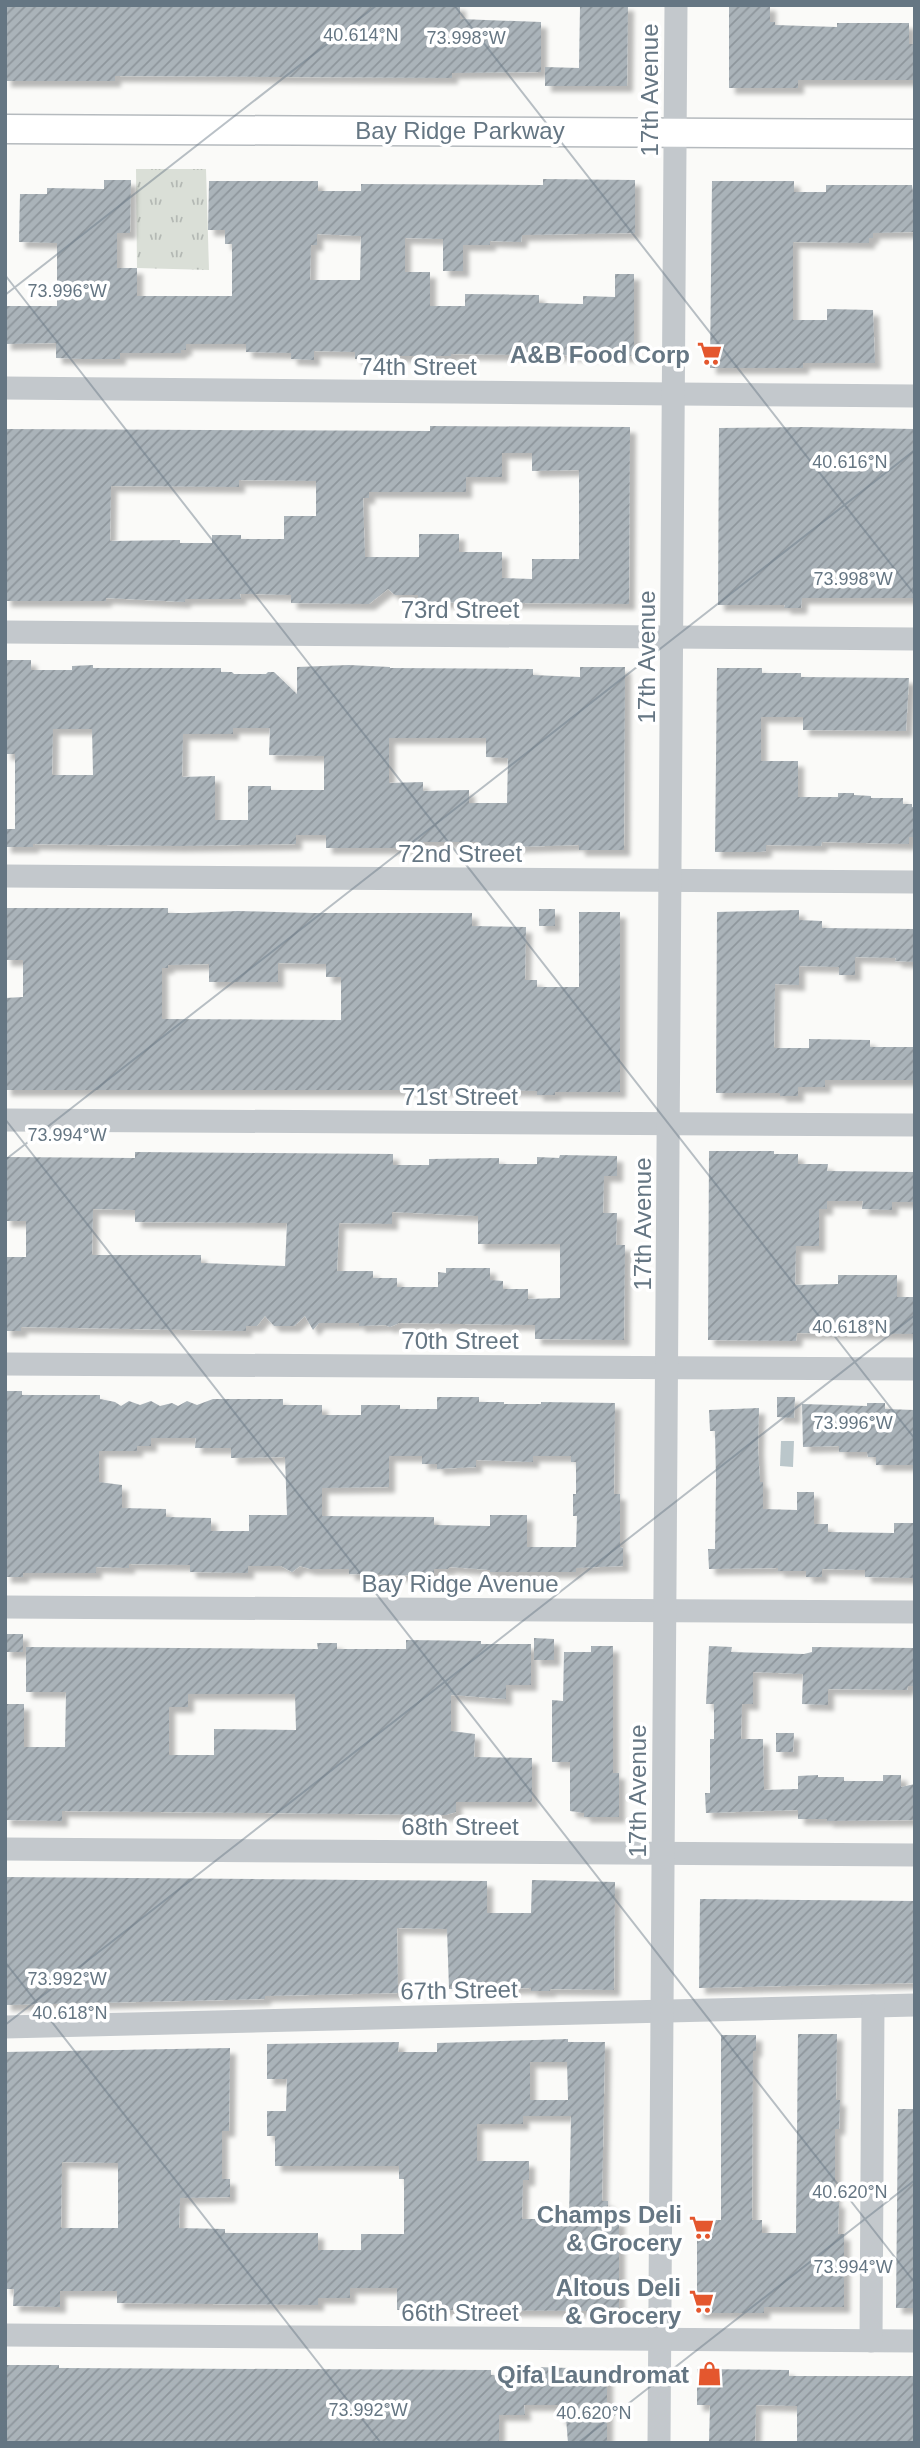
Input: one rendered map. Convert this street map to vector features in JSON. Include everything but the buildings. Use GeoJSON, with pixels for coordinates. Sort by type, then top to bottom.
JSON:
{"type":"FeatureCollection","features":[{"type":"Feature","properties":{"kind":"main road","name":"Bay Ridge Parkway"},"geometry":{"type":"LineString","coordinates":[[5,128],[915,134]]}},
{"type":"Feature","properties":{"kind":"street","name":"17th Avenue"},"geometry":{"type":"LineString","coordinates":[[659,2443],[676,5]]}},
{"type":"Feature","properties":{"kind":"street","name":"74th Street"},"geometry":{"type":"LineString","coordinates":[[5,388],[915,396]]}},
{"type":"Feature","properties":{"kind":"street","name":"73rd Street"},"geometry":{"type":"LineString","coordinates":[[5,632],[915,639]]}},
{"type":"Feature","properties":{"kind":"street","name":"72nd Street"},"geometry":{"type":"LineString","coordinates":[[5,876],[915,882]]}},
{"type":"Feature","properties":{"kind":"street","name":"71st Street"},"geometry":{"type":"LineString","coordinates":[[5,1120],[915,1125]]}},
{"type":"Feature","properties":{"kind":"street","name":"70th Street"},"geometry":{"type":"LineString","coordinates":[[5,1364],[915,1369]]}},
{"type":"Feature","properties":{"kind":"street","name":"Bay Ridge Avenue"},"geometry":{"type":"LineString","coordinates":[[5,1607],[915,1612]]}},
{"type":"Feature","properties":{"kind":"street","name":"68th Street"},"geometry":{"type":"LineString","coordinates":[[5,1849],[915,1855]]}},
{"type":"Feature","properties":{"kind":"street","name":"67th Street"},"geometry":{"type":"LineString","coordinates":[[5,2027],[915,2005]]}},
{"type":"Feature","properties":{"kind":"street"},"geometry":{"type":"LineString","coordinates":[[871,2340],[873,2006]]}},
{"type":"Feature","properties":{"kind":"street","name":"66th Street"},"geometry":{"type":"LineString","coordinates":[[5,2335],[915,2341]]}},
{"type":"Feature","properties":{"kind":"green space"},"geometry":{"type":"Polygon","coordinates":[[[136,169],[206,169],[209,270],[137,268],[136,169]]]}},
{"type":"Feature","properties":{"kind":"shaded area"},"geometry":{"type":"Polygon","coordinates":[[[781,1441],[794,1441],[793,1467],[780,1466],[781,1441]]]}},
{"type":"Feature","properties":{"kind":"place","name":"A&B Food Corp"},"geometry":{"type":"Point","coordinates":[710,354]}},
{"type":"Feature","properties":{"kind":"place","name":"Champs Deli & Grocery"},"geometry":{"type":"Point","coordinates":[702,2228]}},
{"type":"Feature","properties":{"kind":"place","name":"Altous Deli & Grocery"},"geometry":{"type":"Point","coordinates":[701,2301]}},
{"type":"Feature","properties":{"kind":"place","name":"Qifa Laundromat"},"geometry":{"type":"Point","coordinates":[709,2374]}}]}
